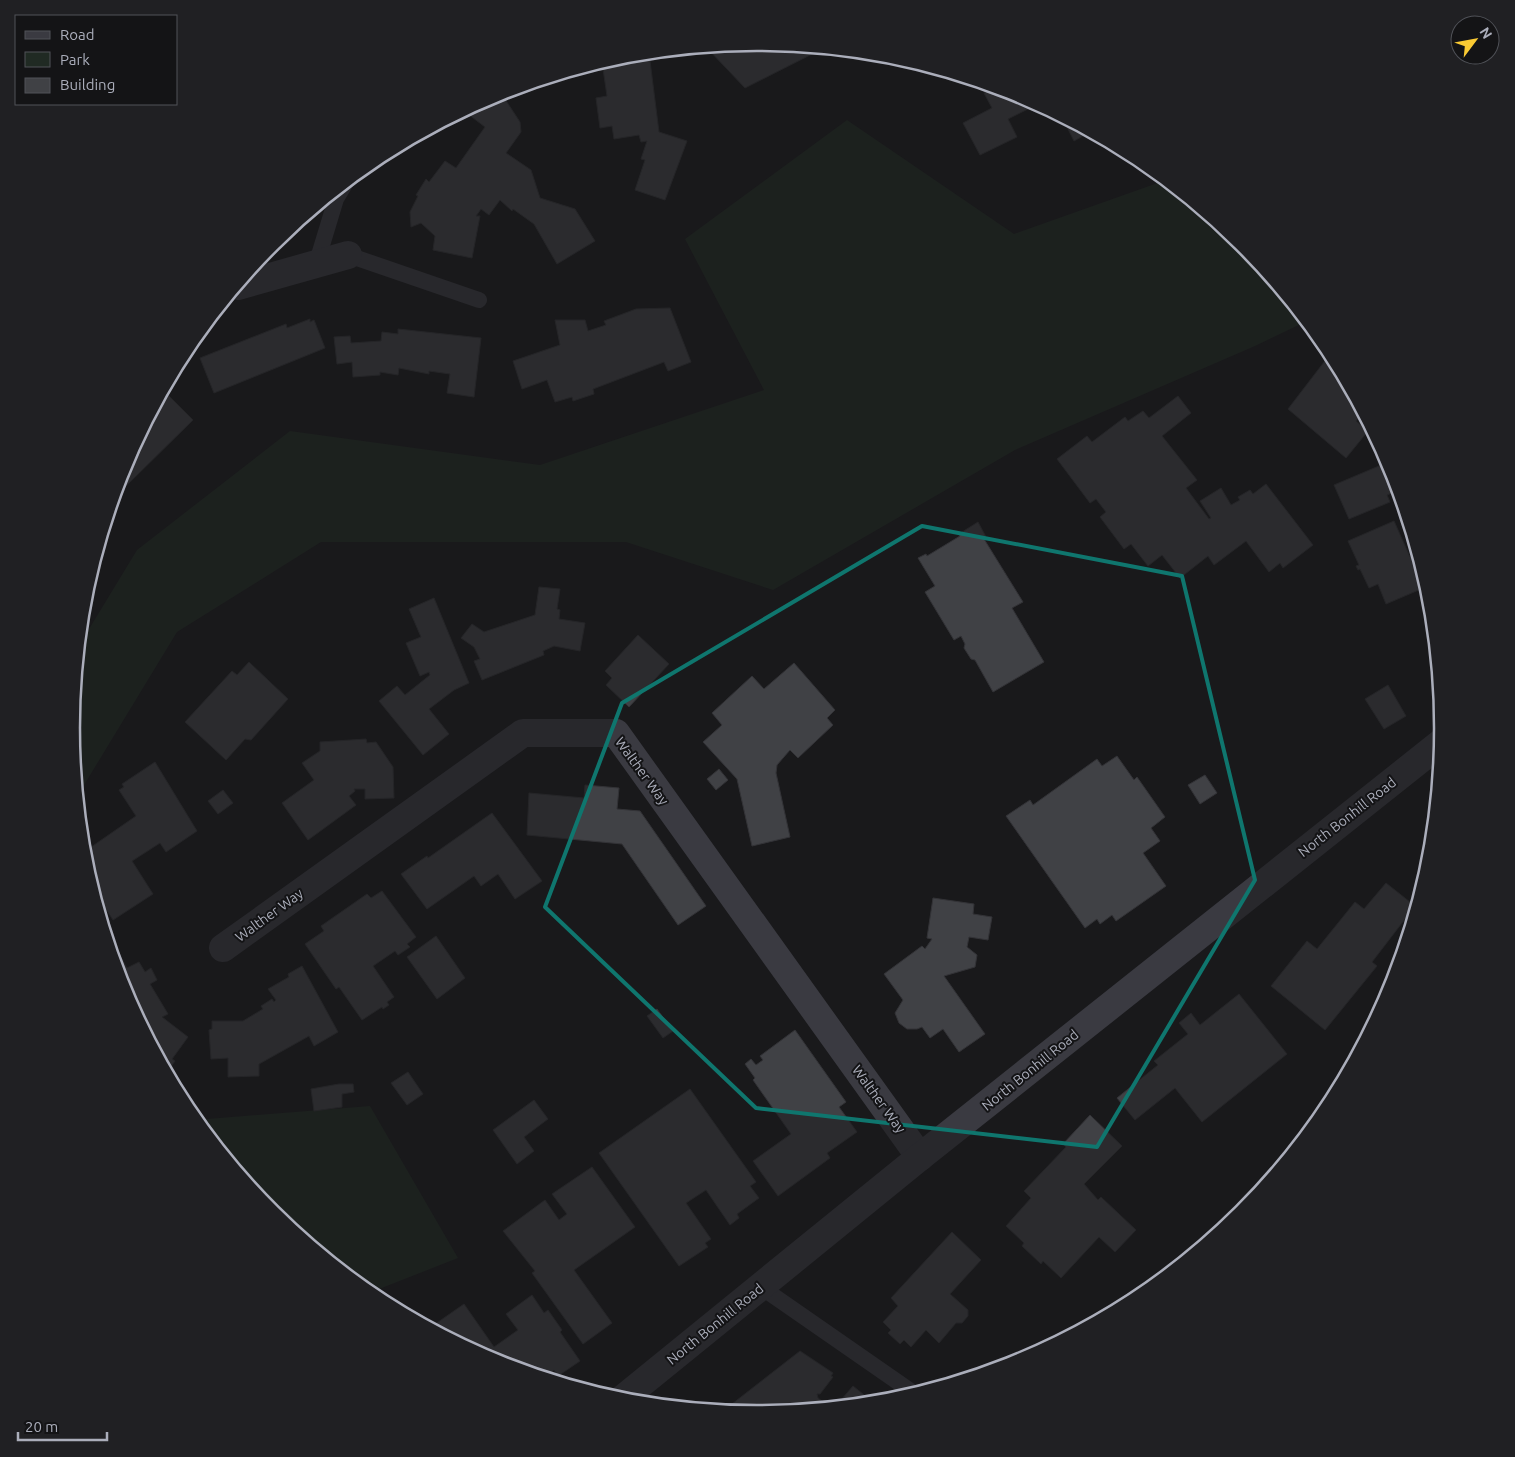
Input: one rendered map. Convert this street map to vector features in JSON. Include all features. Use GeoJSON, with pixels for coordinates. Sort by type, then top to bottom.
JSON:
{"type":"FeatureCollection","features":[{"type":"Feature","properties":{"kind":"street"},"geometry":{"type":"LineString","coordinates":[[247,284],[348,255]]}},
{"type":"Feature","properties":{"kind":"street","name":"Walther Way"},"geometry":{"type":"LineString","coordinates":[[224,948],[524,734],[616,733],[920,1157]]}},
{"type":"Feature","properties":{"kind":"street","name":"North Bonhill Road"},"geometry":{"type":"LineString","coordinates":[[629,1394],[920,1157],[1434,748]]}},
{"type":"Feature","properties":{"kind":"lane"},"geometry":{"type":"LineString","coordinates":[[316,265],[337,198]]}},
{"type":"Feature","properties":{"kind":"lane"},"geometry":{"type":"LineString","coordinates":[[348,255],[479,300]]}},
{"type":"Feature","properties":{"kind":"lane"},"geometry":{"type":"LineString","coordinates":[[761,1287],[908,1389]]}},
{"type":"Feature","properties":{"kind":"highlighted area"},"geometry":{"type":"Polygon","coordinates":[[[922,526],[1182,576],[1255,880],[1097,1147],[756,1108],[545,907],[622,703],[922,526]]]}},
{"type":"Feature","properties":{"kind":"green space"},"geometry":{"type":"Polygon","coordinates":[[[847,120],[1014,234],[1158,183],[1204,219],[1236,250],[1267,282],[1301,324],[1255,346],[1015,450],[773,590],[626,542],[321,542],[177,632],[83,786],[80,728],[87,632],[137,550],[290,431],[540,465],[764,390],[685,239],[847,120]]]}},
{"type":"Feature","properties":{"kind":"green space"},"geometry":{"type":"Polygon","coordinates":[[[370,1106],[458,1258],[378,1290],[311,1238],[279,1207],[248,1175],[204,1119],[370,1106]]]}},
{"type":"Feature","properties":{"kind":"building"},"geometry":{"type":"Polygon","coordinates":[[[758,51],[812,54],[745,88],[712,53],[758,51]]]}},
{"type":"Feature","properties":{"kind":"building"},"geometry":{"type":"Polygon","coordinates":[[[650,60],[659,132],[687,141],[665,200],[635,190],[645,160],[641,159],[647,141],[641,142],[639,135],[614,139],[612,126],[600,128],[596,98],[607,96],[603,69],[650,60]]]}},
{"type":"Feature","properties":{"kind":"building"},"geometry":{"type":"Polygon","coordinates":[[[987,92],[1029,108],[1008,119],[1017,137],[980,155],[963,123],[992,108],[984,93],[987,92]]]}},
{"type":"Feature","properties":{"kind":"building"},"geometry":{"type":"Polygon","coordinates":[[[506,100],[520,122],[521,132],[506,153],[531,170],[540,198],[575,209],[595,241],[557,264],[534,224],[513,209],[512,211],[500,200],[489,215],[481,209],[476,216],[480,216],[472,258],[433,250],[435,236],[421,223],[411,227],[410,212],[418,196],[416,195],[426,179],[429,182],[445,161],[456,168],[485,127],[470,116],[506,100]]]}},
{"type":"Feature","properties":{"kind":"building"},"geometry":{"type":"Polygon","coordinates":[[[1067,126],[1084,135],[1074,141],[1067,126]]]}},
{"type":"Feature","properties":{"kind":"building"},"geometry":{"type":"Polygon","coordinates":[[[670,308],[691,362],[668,371],[664,362],[593,389],[594,394],[573,401],[572,397],[555,402],[547,380],[522,389],[513,361],[560,345],[555,320],[585,320],[588,331],[606,325],[604,321],[636,309],[670,308]]]}},
{"type":"Feature","properties":{"kind":"building"},"geometry":{"type":"Polygon","coordinates":[[[310,319],[310,322],[314,320],[325,348],[214,393],[200,358],[286,324],[287,328],[310,319]]]}},
{"type":"Feature","properties":{"kind":"building"},"geometry":{"type":"Polygon","coordinates":[[[398,329],[481,338],[474,397],[447,393],[450,374],[429,371],[429,374],[399,368],[398,375],[380,372],[380,375],[353,377],[352,362],[337,364],[334,337],[350,336],[351,343],[381,341],[382,332],[398,334],[398,329]]]}},
{"type":"Feature","properties":{"kind":"building"},"geometry":{"type":"Polygon","coordinates":[[[1326,360],[1359,418],[1356,421],[1365,428],[1367,433],[1346,458],[1288,409],[1326,360]]]}},
{"type":"Feature","properties":{"kind":"building"},"geometry":{"type":"Polygon","coordinates":[[[168,395],[193,420],[126,486],[150,429],[168,395]]]}},
{"type":"Feature","properties":{"kind":"building"},"geometry":{"type":"Polygon","coordinates":[[[1178,396],[1191,413],[1162,436],[1197,480],[1186,488],[1209,519],[1211,518],[1200,501],[1221,488],[1231,505],[1240,500],[1238,497],[1250,490],[1253,494],[1266,484],[1313,545],[1283,568],[1280,563],[1269,572],[1246,541],[1214,565],[1208,556],[1180,578],[1162,555],[1148,566],[1131,544],[1124,549],[1100,517],[1106,512],[1096,499],[1090,503],[1057,459],[1087,436],[1092,442],[1125,417],[1128,421],[1143,411],[1149,418],[1178,396]]]}},
{"type":"Feature","properties":{"kind":"building"},"geometry":{"type":"Polygon","coordinates":[[[1381,465],[1392,493],[1387,495],[1390,502],[1349,519],[1334,485],[1381,465]]]}},
{"type":"Feature","properties":{"kind":"building"},"geometry":{"type":"Polygon","coordinates":[[[1394,521],[1410,557],[1413,556],[1420,589],[1386,604],[1378,584],[1369,588],[1360,569],[1358,570],[1356,566],[1359,565],[1348,541],[1394,521]]]}},
{"type":"Feature","properties":{"kind":"building"},"geometry":{"type":"Polygon","coordinates":[[[978,522],[986,537],[984,539],[1023,602],[1012,608],[1044,662],[993,692],[975,660],[971,659],[964,648],[965,644],[961,636],[954,640],[925,592],[935,586],[918,558],[926,554],[927,556],[960,536],[959,534],[978,522]]]}},
{"type":"Feature","properties":{"kind":"building"},"geometry":{"type":"Polygon","coordinates":[[[539,587],[560,589],[557,609],[560,610],[559,619],[585,623],[580,651],[554,646],[543,651],[544,655],[482,680],[474,661],[480,659],[474,647],[461,638],[472,624],[484,632],[535,615],[539,587]]]}},
{"type":"Feature","properties":{"kind":"building"},"geometry":{"type":"Polygon","coordinates":[[[434,598],[469,683],[454,690],[429,709],[449,734],[423,755],[379,701],[397,686],[405,695],[430,675],[429,672],[420,676],[406,643],[421,637],[409,609],[434,598]]]}},
{"type":"Feature","properties":{"kind":"building"},"geometry":{"type":"Polygon","coordinates":[[[638,635],[669,664],[629,707],[606,685],[612,678],[605,671],[638,635]]]}},
{"type":"Feature","properties":{"kind":"building"},"geometry":{"type":"Polygon","coordinates":[[[249,662],[288,699],[251,740],[245,739],[226,760],[185,722],[232,671],[237,675],[249,662]]]}},
{"type":"Feature","properties":{"kind":"building"},"geometry":{"type":"Polygon","coordinates":[[[794,663],[835,710],[827,718],[833,725],[798,758],[790,750],[777,765],[776,773],[790,837],[752,846],[737,779],[703,742],[722,725],[712,713],[752,676],[764,689],[794,663]]]}},
{"type":"Feature","properties":{"kind":"building"},"geometry":{"type":"Polygon","coordinates":[[[1388,685],[1406,716],[1384,729],[1365,699],[1388,685]]]}},
{"type":"Feature","properties":{"kind":"building"},"geometry":{"type":"Polygon","coordinates":[[[366,739],[367,743],[376,742],[393,767],[394,798],[365,799],[365,789],[354,789],[355,791],[349,796],[356,805],[308,840],[282,803],[314,780],[302,763],[320,751],[320,742],[366,739]]]}},
{"type":"Feature","properties":{"kind":"building"},"geometry":{"type":"Polygon","coordinates":[[[1117,756],[1134,780],[1137,777],[1165,817],[1151,828],[1160,841],[1143,853],[1166,886],[1116,921],[1112,915],[1100,924],[1097,919],[1085,928],[1006,816],[1030,800],[1033,805],[1097,759],[1102,766],[1117,756]]]}},
{"type":"Feature","properties":{"kind":"building"},"geometry":{"type":"Polygon","coordinates":[[[155,762],[197,831],[166,852],[160,843],[132,861],[153,894],[113,920],[103,904],[91,847],[136,816],[119,790],[124,787],[122,784],[155,762]]]}},
{"type":"Feature","properties":{"kind":"building"},"geometry":{"type":"Polygon","coordinates":[[[719,769],[728,780],[716,790],[707,779],[719,769]]]}},
{"type":"Feature","properties":{"kind":"building"},"geometry":{"type":"Polygon","coordinates":[[[1205,775],[1217,793],[1200,804],[1188,785],[1205,775]]]}},
{"type":"Feature","properties":{"kind":"building"},"geometry":{"type":"Polygon","coordinates":[[[585,785],[619,788],[617,809],[640,811],[706,906],[678,925],[622,844],[527,835],[529,793],[584,798],[585,785]]]}},
{"type":"Feature","properties":{"kind":"building"},"geometry":{"type":"Polygon","coordinates":[[[223,790],[233,803],[218,814],[208,801],[223,790]]]}},
{"type":"Feature","properties":{"kind":"building"},"geometry":{"type":"Polygon","coordinates":[[[492,813],[542,881],[515,899],[498,874],[481,886],[474,876],[427,909],[401,874],[427,856],[428,858],[492,813]]]}},
{"type":"Feature","properties":{"kind":"building"},"geometry":{"type":"Polygon","coordinates":[[[1386,883],[1412,904],[1409,914],[1372,962],[1377,966],[1325,1030],[1271,986],[1307,941],[1317,949],[1355,902],[1364,909],[1386,883]]]}},
{"type":"Feature","properties":{"kind":"building"},"geometry":{"type":"Polygon","coordinates":[[[382,891],[416,937],[407,944],[410,947],[398,955],[395,951],[373,966],[394,997],[387,1002],[389,1005],[383,1009],[382,1007],[362,1020],[339,987],[336,989],[305,944],[324,931],[321,926],[367,894],[371,898],[382,891]]]}},
{"type":"Feature","properties":{"kind":"building"},"geometry":{"type":"Polygon","coordinates":[[[933,898],[974,904],[973,914],[992,917],[988,940],[969,937],[967,947],[977,955],[975,967],[944,976],[985,1034],[959,1052],[943,1029],[930,1038],[922,1027],[907,1029],[899,1023],[895,1013],[903,1000],[884,974],[922,946],[925,949],[932,939],[927,938],[933,898]]]}},
{"type":"Feature","properties":{"kind":"building"},"geometry":{"type":"Polygon","coordinates":[[[436,936],[465,978],[437,999],[407,957],[436,936]]]}},
{"type":"Feature","properties":{"kind":"building"},"geometry":{"type":"Polygon","coordinates":[[[119,953],[127,968],[139,962],[145,972],[151,968],[157,980],[150,984],[168,1014],[162,1017],[188,1037],[172,1059],[175,1061],[171,1067],[150,1028],[119,953]]]}},
{"type":"Feature","properties":{"kind":"building"},"geometry":{"type":"Polygon","coordinates":[[[302,966],[338,1032],[314,1046],[309,1036],[259,1064],[259,1076],[228,1077],[228,1058],[211,1059],[209,1030],[212,1029],[212,1021],[243,1021],[263,1009],[261,1006],[272,999],[274,1002],[276,1000],[268,989],[289,977],[288,974],[302,966]]]}},
{"type":"Feature","properties":{"kind":"building"},"geometry":{"type":"Polygon","coordinates":[[[1239,994],[1287,1054],[1202,1122],[1175,1088],[1135,1120],[1117,1098],[1158,1065],[1154,1061],[1188,1034],[1179,1023],[1191,1013],[1200,1025],[1239,994]]]}},
{"type":"Feature","properties":{"kind":"building"},"geometry":{"type":"Polygon","coordinates":[[[657,1009],[673,1031],[663,1038],[647,1016],[657,1009]]]}},
{"type":"Feature","properties":{"kind":"building"},"geometry":{"type":"Polygon","coordinates":[[[795,1030],[846,1102],[839,1107],[857,1132],[827,1153],[830,1158],[778,1196],[753,1161],[791,1134],[753,1080],[755,1078],[745,1064],[751,1059],[756,1065],[763,1060],[760,1056],[795,1030]]]}},
{"type":"Feature","properties":{"kind":"building"},"geometry":{"type":"Polygon","coordinates":[[[408,1072],[423,1094],[407,1105],[391,1083],[408,1072]]]}},
{"type":"Feature","properties":{"kind":"building"},"geometry":{"type":"Polygon","coordinates":[[[339,1084],[353,1084],[354,1092],[342,1094],[342,1107],[314,1111],[311,1089],[339,1084]]]}},
{"type":"Feature","properties":{"kind":"building"},"geometry":{"type":"Polygon","coordinates":[[[690,1089],[756,1182],[750,1186],[759,1198],[737,1214],[739,1218],[730,1225],[706,1190],[686,1203],[711,1239],[705,1243],[708,1247],[679,1266],[599,1153],[690,1089]]]}},
{"type":"Feature","properties":{"kind":"building"},"geometry":{"type":"Polygon","coordinates":[[[534,1100],[548,1119],[524,1137],[534,1151],[517,1164],[493,1130],[534,1100]]]}},
{"type":"Feature","properties":{"kind":"building"},"geometry":{"type":"Polygon","coordinates":[[[1090,1115],[1122,1146],[1084,1184],[1098,1200],[1101,1197],[1136,1230],[1115,1252],[1099,1237],[1061,1278],[1043,1261],[1041,1264],[1022,1246],[1024,1243],[1006,1226],[1031,1198],[1024,1191],[1066,1147],[1063,1144],[1090,1115]]]}},
{"type":"Feature","properties":{"kind":"building"},"geometry":{"type":"Polygon","coordinates":[[[592,1167],[635,1227],[574,1270],[612,1323],[583,1344],[532,1273],[535,1271],[503,1231],[545,1200],[559,1220],[567,1214],[552,1194],[592,1167]]]}},
{"type":"Feature","properties":{"kind":"building"},"geometry":{"type":"Polygon","coordinates":[[[952,1232],[981,1260],[950,1294],[968,1310],[968,1316],[962,1323],[956,1323],[939,1343],[926,1330],[911,1347],[904,1340],[900,1344],[888,1333],[891,1330],[883,1322],[898,1306],[891,1298],[952,1232]]]}},
{"type":"Feature","properties":{"kind":"building"},"geometry":{"type":"Polygon","coordinates":[[[532,1295],[544,1313],[548,1310],[562,1330],[560,1332],[580,1361],[558,1376],[554,1370],[550,1373],[498,1354],[435,1324],[464,1304],[494,1347],[518,1330],[506,1314],[532,1295]]]}},
{"type":"Feature","properties":{"kind":"building"},"geometry":{"type":"Polygon","coordinates":[[[800,1351],[833,1373],[831,1376],[833,1377],[820,1394],[817,1394],[818,1398],[823,1402],[758,1406],[731,1405],[800,1351]]]}},
{"type":"Feature","properties":{"kind":"building"},"geometry":{"type":"Polygon","coordinates":[[[853,1386],[866,1397],[846,1400],[841,1400],[853,1386]]]}}]}
